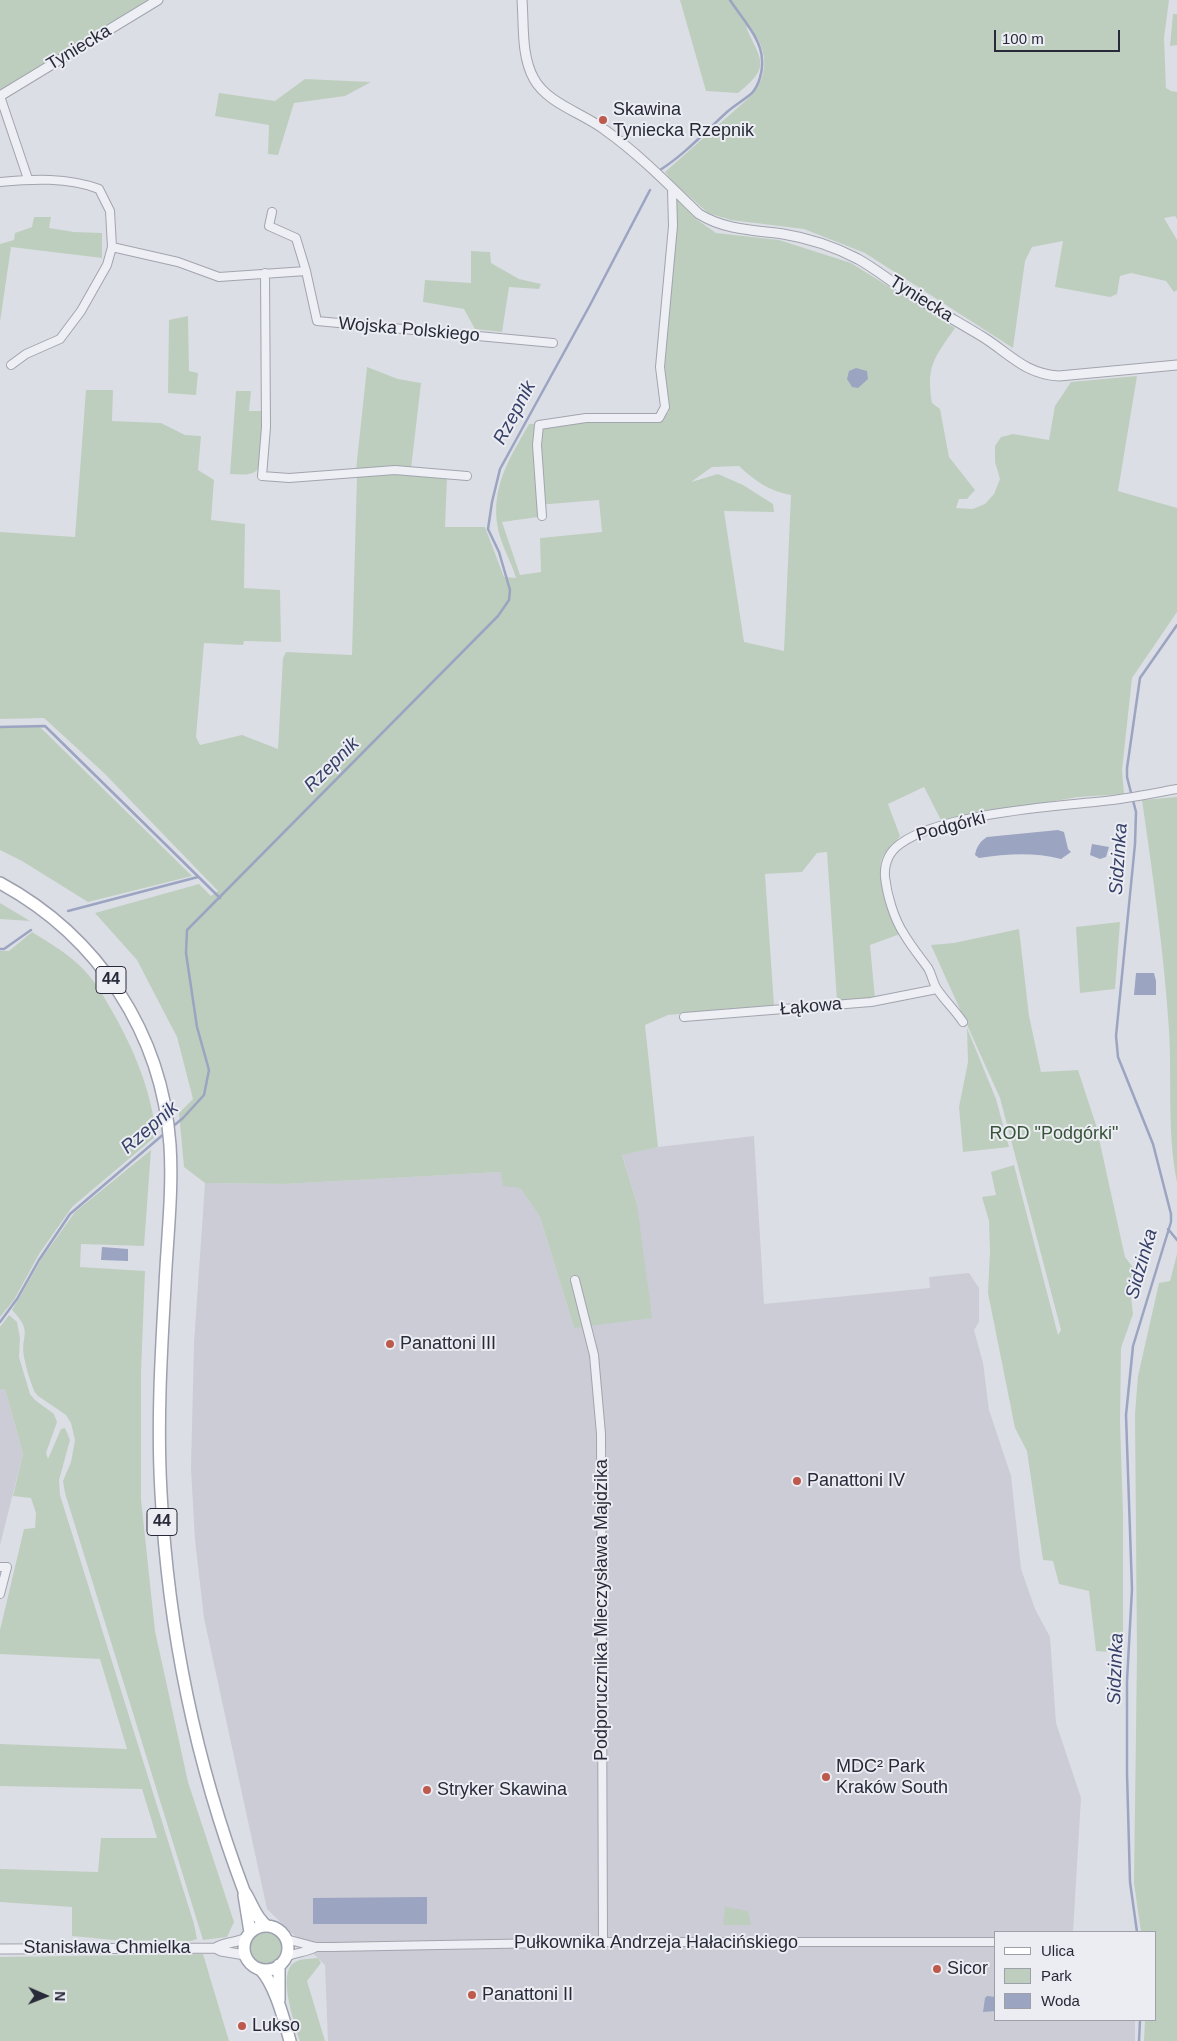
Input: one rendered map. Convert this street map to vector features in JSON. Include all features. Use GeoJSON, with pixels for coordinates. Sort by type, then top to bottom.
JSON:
{"type":"FeatureCollection","features":[{"type":"Feature","properties":{"kind":"main road","name":"44"},"geometry":{"type":"LineString","coordinates":[[0,883],[36,905],[88,950],[115,985],[137,1021],[150,1052],[161,1088],[170,1143],[160,1370],[159,1451],[168,1579],[184,1679],[196,1736],[224,1834],[244,1891],[248,1935],[244,1947],[245,1955]]}},
{"type":"Feature","properties":{"kind":"main road","name":"44"},"geometry":{"type":"LineString","coordinates":[[244,1891],[251,1901],[258,1918],[267,1926],[278,1930],[286,1938]]}},
{"type":"Feature","properties":{"kind":"main road"},"geometry":{"type":"LineString","coordinates":[[248,1935],[258,1927],[267,1926]]}},
{"type":"Feature","properties":{"kind":"main road"},"geometry":{"type":"LineString","coordinates":[[279,2002],[277,1975],[288,1948],[286,1938]]}},
{"type":"Feature","properties":{"kind":"main road"},"geometry":{"type":"LineString","coordinates":[[245,1955],[249,1962],[260,1969],[266,1976],[279,2002],[290,2041]]}},
{"type":"Feature","properties":{"kind":"main road"},"geometry":{"type":"LineString","coordinates":[[260,1969],[270,1969],[282,1961]]}},
{"type":"Feature","properties":{"kind":"street","name":"Tyniecka"},"geometry":{"type":"LineString","coordinates":[[0,96],[158,0]]}},
{"type":"Feature","properties":{"kind":"street","name":"Tyniecka"},"geometry":{"type":"LineString","coordinates":[[522,0],[528,64],[538,85],[566,106],[605,129],[699,214],[712,222],[737,229],[800,238],[842,251],[984,338],[1030,370],[1040,374],[1059,376],[1177,365]]}},
{"type":"Feature","properties":{"kind":"street"},"geometry":{"type":"LineString","coordinates":[[0,96],[28,179]]}},
{"type":"Feature","properties":{"kind":"street"},"geometry":{"type":"LineString","coordinates":[[0,182],[28,179],[87,184],[99,189],[110,211],[112,247],[107,265],[81,311],[60,339],[26,354],[10,365]]}},
{"type":"Feature","properties":{"kind":"street"},"geometry":{"type":"LineString","coordinates":[[542,516],[538,445],[539,425],[586,418],[659,418],[665,407],[660,367],[664,307],[673,226],[672,189]]}},
{"type":"Feature","properties":{"kind":"street","name":"Wojska Polskiego"},"geometry":{"type":"LineString","coordinates":[[272,212],[269,226],[296,238],[306,271],[317,321],[553,343]]}},
{"type":"Feature","properties":{"kind":"street"},"geometry":{"type":"LineString","coordinates":[[112,247],[178,262],[219,277],[306,271]]}},
{"type":"Feature","properties":{"kind":"street"},"geometry":{"type":"LineString","coordinates":[[265,273],[266,427],[262,476],[289,478],[395,470],[467,476]]}},
{"type":"Feature","properties":{"kind":"street","name":"Podgórki"},"geometry":{"type":"LineString","coordinates":[[963,1022],[956,1010],[937,989],[929,970],[903,934],[896,917],[886,878],[886,863],[892,851],[908,839],[934,828],[957,822],[1021,810],[1177,790]]}},
{"type":"Feature","properties":{"kind":"street","name":"Łąkowa"},"geometry":{"type":"LineString","coordinates":[[684,1017],[871,1002],[937,989]]}},
{"type":"Feature","properties":{"kind":"street","name":"Podporucznika Mieczysława Majdzika"},"geometry":{"type":"LineString","coordinates":[[575,1280],[594,1355],[601,1434],[603,1942]]}},
{"type":"Feature","properties":{"kind":"street"},"geometry":{"type":"LineString","coordinates":[[0,1567],[7,1567],[0,1594]]}},
{"type":"Feature","properties":{"kind":"street","name":"Stanisława Chmielka"},"geometry":{"type":"LineString","coordinates":[[215,1948],[221,1944],[236,1942],[248,1935]]}},
{"type":"Feature","properties":{"kind":"street","name":"Pułkownika Andrzeja Hałacińskiego"},"geometry":{"type":"LineString","coordinates":[[286,1938],[316,1947],[603,1942],[994,1942]]}},
{"type":"Feature","properties":{"kind":"street","name":"Pułkownika Andrzeja Hałacińskiego"},"geometry":{"type":"LineString","coordinates":[[282,1961],[295,1953],[309,1951],[316,1947]]}},
{"type":"Feature","properties":{"kind":"street","name":"Stanisława Chmielka"},"geometry":{"type":"LineString","coordinates":[[0,1949],[215,1948],[221,1951],[245,1955]]}},
{"type":"Feature","properties":{"kind":"shaded area"},"geometry":{"type":"Polygon","coordinates":[[[754,1136],[764,1304],[930,1288],[929,1277],[969,1273],[979,1288],[979,1322],[974,1330],[983,1363],[989,1410],[1011,1476],[1021,1569],[1035,1609],[1050,1637],[1056,1723],[1081,1798],[1073,1931],[994,1931],[994,2021],[1135,2021],[1135,2041],[328,2041],[325,1965],[267,1909],[204,1618],[195,1540],[191,1468],[194,1343],[205,1183],[285,1184],[501,1172],[520,1188],[540,1217],[574,1328],[637,1204],[622,1154],[658,1147],[754,1136]]]}},
{"type":"Feature","properties":{"kind":"shaded area"},"geometry":{"type":"Polygon","coordinates":[[[0,1389],[5,1389],[23,1454],[0,1545],[0,1389]]]}},
{"type":"Feature","properties":{"kind":"green space"},"geometry":{"type":"Polygon","coordinates":[[[0,0],[151,0],[0,92],[0,0]]]}},
{"type":"Feature","properties":{"kind":"green space"},"geometry":{"type":"Polygon","coordinates":[[[680,0],[1169,0],[1164,38],[1166,88],[1177,92],[1177,219],[1175,216],[1164,218],[1177,240],[1177,290],[1174,292],[1166,281],[1131,273],[1120,276],[1117,294],[1110,297],[1055,287],[1063,241],[1032,247],[1025,261],[1013,348],[865,253],[804,229],[731,220],[708,213],[672,181],[665,172],[752,95],[762,77],[764,56],[760,43],[752,31],[746,27],[759,56],[760,63],[756,76],[738,93],[706,91],[680,0]]]}},
{"type":"Feature","properties":{"kind":"green space"},"geometry":{"type":"Polygon","coordinates":[[[1173,14],[1177,14],[1177,45],[1170,46],[1173,14]]]}},
{"type":"Feature","properties":{"kind":"green space"},"geometry":{"type":"Polygon","coordinates":[[[305,79],[371,82],[345,96],[294,103],[278,155],[268,154],[269,125],[215,116],[219,93],[275,101],[305,79]]]}},
{"type":"Feature","properties":{"kind":"green space"},"geometry":{"type":"Polygon","coordinates":[[[674,194],[696,219],[716,233],[779,240],[851,263],[955,328],[933,363],[930,390],[932,403],[940,409],[949,457],[975,490],[967,499],[959,499],[956,508],[973,509],[985,504],[994,494],[1000,479],[995,462],[995,446],[1001,437],[1013,434],[1049,440],[1055,406],[1071,382],[1137,376],[1118,491],[1177,508],[1177,612],[1132,678],[1122,770],[1124,794],[1078,797],[941,820],[924,787],[888,804],[900,836],[882,858],[881,874],[886,895],[900,934],[870,945],[875,999],[837,1001],[827,852],[817,853],[802,872],[765,874],[774,1006],[668,1015],[645,1025],[658,1147],[622,1155],[637,1204],[652,1318],[574,1328],[540,1217],[520,1188],[503,1186],[501,1172],[285,1184],[205,1183],[184,1167],[179,1113],[193,1099],[177,1037],[137,960],[95,913],[199,884],[211,896],[218,891],[104,773],[44,718],[0,719],[0,532],[75,537],[86,390],[113,390],[112,421],[161,423],[185,435],[201,436],[198,470],[214,480],[211,520],[245,524],[244,588],[280,590],[281,642],[244,641],[243,645],[204,643],[196,737],[200,745],[242,735],[278,749],[283,658],[286,652],[352,655],[357,476],[393,473],[447,477],[445,527],[485,527],[504,577],[516,578],[500,537],[497,523],[497,496],[504,471],[529,424],[661,418],[669,412],[663,363],[674,194]],[[739,466],[712,467],[691,482],[718,474],[743,485],[773,504],[774,512],[724,511],[744,642],[784,651],[791,495],[763,485],[739,466]],[[599,500],[537,505],[538,517],[502,522],[520,575],[541,572],[540,538],[602,532],[599,500]]]}},
{"type":"Feature","properties":{"kind":"green space"},"geometry":{"type":"Polygon","coordinates":[[[34,217],[51,217],[49,228],[74,232],[102,233],[102,258],[11,247],[0,322],[0,244],[14,240],[15,233],[32,227],[34,217]]]}},
{"type":"Feature","properties":{"kind":"green space"},"geometry":{"type":"Polygon","coordinates":[[[471,251],[490,252],[491,263],[519,279],[541,284],[539,289],[509,287],[502,332],[475,329],[464,309],[423,302],[425,280],[471,283],[471,251]]]}},
{"type":"Feature","properties":{"kind":"green space"},"geometry":{"type":"Polygon","coordinates":[[[188,316],[189,371],[198,373],[196,395],[168,393],[169,320],[188,316]]]}},
{"type":"Feature","properties":{"kind":"green space"},"geometry":{"type":"Polygon","coordinates":[[[367,367],[398,379],[421,383],[411,469],[356,470],[367,367]]]}},
{"type":"Feature","properties":{"kind":"green space"},"geometry":{"type":"Polygon","coordinates":[[[236,391],[251,391],[249,411],[263,411],[259,468],[253,473],[230,474],[236,391]]]}},
{"type":"Feature","properties":{"kind":"green space"},"geometry":{"type":"Polygon","coordinates":[[[0,727],[40,727],[192,876],[88,902],[22,861],[0,850],[0,727]]]}},
{"type":"Feature","properties":{"kind":"green space"},"geometry":{"type":"Polygon","coordinates":[[[1177,797],[1177,1182],[1172,1144],[1167,1001],[1158,915],[1142,800],[1177,797]]]}},
{"type":"Feature","properties":{"kind":"green space"},"geometry":{"type":"Polygon","coordinates":[[[0,903],[30,921],[0,919],[0,903]]]}},
{"type":"Feature","properties":{"kind":"green space"},"geometry":{"type":"Polygon","coordinates":[[[1120,922],[1115,989],[1080,993],[1076,927],[1120,922]]]}},
{"type":"Feature","properties":{"kind":"green space","name":"ROD \"Podgórki\""},"geometry":{"type":"Polygon","coordinates":[[[1019,929],[1029,1016],[1041,1072],[1078,1070],[1096,1125],[1125,1257],[1134,1269],[1131,1297],[1133,1314],[1121,1348],[1123,1653],[1096,1651],[1089,1591],[1059,1584],[1053,1561],[1043,1560],[1027,1451],[1015,1428],[988,1293],[989,1221],[982,1197],[996,1195],[991,1172],[1014,1165],[1058,1335],[1061,1330],[1000,1098],[931,945],[954,943],[1019,929]]]}},
{"type":"Feature","properties":{"kind":"green space"},"geometry":{"type":"Polygon","coordinates":[[[32,932],[60,949],[72,959],[103,995],[128,1040],[141,1071],[151,1103],[156,1136],[72,1207],[39,1254],[14,1300],[0,1317],[0,951],[9,951],[32,932]]]}},
{"type":"Feature","properties":{"kind":"green space"},"geometry":{"type":"Polygon","coordinates":[[[967,1028],[996,1099],[1009,1147],[963,1152],[959,1107],[968,1062],[967,1028]]]}},
{"type":"Feature","properties":{"kind":"green space"},"geometry":{"type":"Polygon","coordinates":[[[151,1150],[144,1246],[81,1244],[80,1267],[145,1271],[141,1372],[141,1499],[155,1631],[188,1782],[234,1922],[227,1937],[203,1940],[65,1493],[63,1481],[71,1462],[75,1440],[71,1423],[66,1415],[38,1396],[34,1391],[24,1357],[25,1334],[23,1324],[12,1310],[42,1258],[75,1212],[151,1150]]]}},
{"type":"Feature","properties":{"kind":"green space"},"geometry":{"type":"Polygon","coordinates":[[[1177,1254],[1177,2041],[1144,2041],[1145,2021],[1157,2021],[1157,1931],[1141,1931],[1134,1883],[1137,1654],[1135,1414],[1138,1376],[1159,1283],[1170,1281],[1177,1254]]]}},
{"type":"Feature","properties":{"kind":"green space"},"geometry":{"type":"Polygon","coordinates":[[[9,1315],[17,1322],[20,1338],[19,1357],[30,1394],[54,1414],[57,1422],[46,1453],[48,1459],[61,1429],[65,1428],[70,1440],[59,1480],[60,1495],[194,1924],[197,1939],[191,1941],[114,1940],[72,1936],[72,1907],[0,1902],[0,1869],[98,1872],[101,1838],[157,1838],[142,1789],[0,1786],[0,1744],[127,1749],[100,1659],[0,1654],[0,1630],[24,1529],[35,1528],[36,1513],[31,1498],[13,1496],[23,1454],[5,1389],[0,1389],[0,1327],[9,1315]]]}},
{"type":"Feature","properties":{"kind":"green space"},"geometry":{"type":"Polygon","coordinates":[[[725,1907],[748,1911],[751,1925],[723,1925],[725,1907]]]}},
{"type":"Feature","properties":{"kind":"green space"},"geometry":{"type":"Polygon","coordinates":[[[266,1931],[277,1936],[282,1947],[277,1958],[266,1963],[255,1958],[250,1947],[255,1936],[266,1931]]]}},
{"type":"Feature","properties":{"kind":"green space"},"geometry":{"type":"Polygon","coordinates":[[[203,1954],[229,2041],[0,2041],[0,1957],[203,1954]]]}},
{"type":"Feature","properties":{"kind":"green space"},"geometry":{"type":"Polygon","coordinates":[[[318,1958],[321,1963],[307,1981],[325,2041],[300,2041],[288,1999],[287,1977],[290,1968],[295,1962],[318,1958]]]}},
{"type":"Feature","properties":{"kind":"water"},"geometry":{"type":"Polygon","coordinates":[[[856,368],[867,371],[868,379],[858,388],[852,387],[847,379],[849,371],[856,368]]]}},
{"type":"Feature","properties":{"kind":"water"},"geometry":{"type":"Polygon","coordinates":[[[1058,830],[1064,832],[1068,849],[1071,852],[1061,859],[1030,855],[979,858],[975,855],[979,845],[987,837],[1058,830]]]}},
{"type":"Feature","properties":{"kind":"water"},"geometry":{"type":"Polygon","coordinates":[[[1092,844],[1109,847],[1106,857],[1100,859],[1090,855],[1092,844]]]}},
{"type":"Feature","properties":{"kind":"water"},"geometry":{"type":"Polygon","coordinates":[[[1136,973],[1154,973],[1156,995],[1134,995],[1136,973]]]}},
{"type":"Feature","properties":{"kind":"water"},"geometry":{"type":"Polygon","coordinates":[[[102,1247],[128,1249],[128,1261],[101,1260],[102,1247]]]}},
{"type":"Feature","properties":{"kind":"water"},"geometry":{"type":"Polygon","coordinates":[[[427,1897],[427,1924],[313,1924],[313,1898],[427,1897]]]}},
{"type":"Feature","properties":{"kind":"water"},"geometry":{"type":"Polygon","coordinates":[[[987,1996],[994,1997],[994,2011],[983,2012],[987,1996]]]}},
{"type":"Feature","properties":{"kind":"waterway","name":"Rzepnik"},"geometry":{"type":"LineString","coordinates":[[660,170],[678,157],[727,112],[752,93],[759,82],[762,64],[759,44],[730,0]]}},
{"type":"Feature","properties":{"kind":"waterway","name":"Rzepnik"},"geometry":{"type":"LineString","coordinates":[[171,1128],[204,1095],[209,1070],[197,1027],[186,953],[187,930],[498,616],[509,600],[510,590],[499,552],[488,529],[500,469],[590,305],[650,190]]}},
{"type":"Feature","properties":{"kind":"waterway","name":"Sidzinka"},"geometry":{"type":"LineString","coordinates":[[1137,1931],[1130,1882],[1127,1773],[1127,1681],[1132,1589],[1126,1415],[1133,1346],[1171,1222],[1171,1214],[1153,1144],[1118,1057],[1116,1036],[1135,844],[1136,812],[1127,777],[1127,768],[1140,678],[1177,625]]}},
{"type":"Feature","properties":{"kind":"waterway"},"geometry":{"type":"LineString","coordinates":[[0,727],[45,726],[220,898]]}},
{"type":"Feature","properties":{"kind":"waterway"},"geometry":{"type":"LineString","coordinates":[[68,911],[198,877]]}},
{"type":"Feature","properties":{"kind":"waterway"},"geometry":{"type":"LineString","coordinates":[[0,949],[4,949],[31,930]]}},
{"type":"Feature","properties":{"kind":"waterway","name":"Rzepnik"},"geometry":{"type":"LineString","coordinates":[[0,1322],[17,1299],[39,1260],[70,1214],[165,1133]]}},
{"type":"Feature","properties":{"kind":"waterway"},"geometry":{"type":"LineString","coordinates":[[1168,1229],[1177,1240]]}},
{"type":"Feature","properties":{"kind":"waterway","name":"Sidzinka"},"geometry":{"type":"LineString","coordinates":[[1139,2041],[1140,2021]]}},
{"type":"Feature","properties":{"kind":"place","name":"Skawina Tyniecka Rzepnik"},"geometry":{"type":"Point","coordinates":[603,120]}},
{"type":"Feature","properties":{"kind":"place","name":"Panattoni III"},"geometry":{"type":"Point","coordinates":[390,1344]}},
{"type":"Feature","properties":{"kind":"place","name":"Panattoni IV"},"geometry":{"type":"Point","coordinates":[797,1481]}},
{"type":"Feature","properties":{"kind":"place","name":"MDC² Park Kraków South"},"geometry":{"type":"Point","coordinates":[826,1777]}},
{"type":"Feature","properties":{"kind":"place","name":"Stryker Skawina"},"geometry":{"type":"Point","coordinates":[427,1790]}},
{"type":"Feature","properties":{"kind":"place","name":"Sicor"},"geometry":{"type":"Point","coordinates":[937,1969]}},
{"type":"Feature","properties":{"kind":"place","name":"Panattoni II"},"geometry":{"type":"Point","coordinates":[472,1995]}},
{"type":"Feature","properties":{"kind":"place","name":"Lukso"},"geometry":{"type":"Point","coordinates":[242,2026]}}]}
